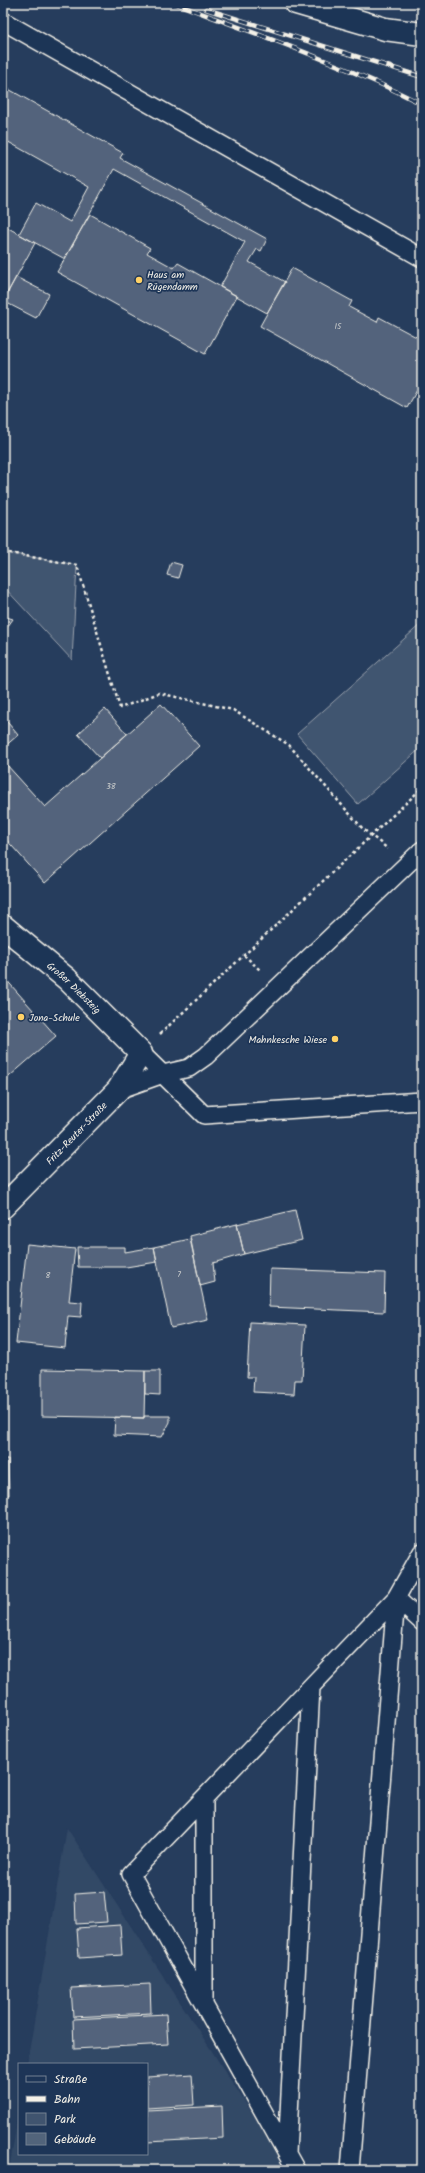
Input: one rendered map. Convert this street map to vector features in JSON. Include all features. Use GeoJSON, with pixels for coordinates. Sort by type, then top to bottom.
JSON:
{"type":"FeatureCollection","features":[{"type":"Feature","properties":{"kind":"street"},"geometry":{"type":"LineString","coordinates":[[296,3],[385,29],[422,34]]}},
{"type":"Feature","properties":{"kind":"street","name":"Großer Diebsteig"},"geometry":{"type":"LineString","coordinates":[[3,926],[67,979],[141,1053]]}},
{"type":"Feature","properties":{"kind":"street","name":"Fritz-Reuter-Straße"},"geometry":{"type":"LineString","coordinates":[[3,1207],[118,1090],[141,1053]]}},
{"type":"Feature","properties":{"kind":"lane"},"geometry":{"type":"LineString","coordinates":[[3,21],[422,258]]}},
{"type":"Feature","properties":{"kind":"lane"},"geometry":{"type":"LineString","coordinates":[[118,1090],[163,1074],[189,1068],[206,1056],[422,850]]}},
{"type":"Feature","properties":{"kind":"lane"},"geometry":{"type":"LineString","coordinates":[[141,1053],[204,1116],[422,1101]]}},
{"type":"Feature","properties":{"kind":"lane"},"geometry":{"type":"LineString","coordinates":[[296,2170],[131,1874],[396,1598],[422,1552]]}},
{"type":"Feature","properties":{"kind":"lane"},"geometry":{"type":"LineString","coordinates":[[396,1598],[422,1622]]}},
{"type":"Feature","properties":{"kind":"lane"},"geometry":{"type":"LineString","coordinates":[[350,2170],[396,1598]]}},
{"type":"Feature","properties":{"kind":"lane"},"geometry":{"type":"LineString","coordinates":[[287,2153],[311,1687]]}},
{"type":"Feature","properties":{"kind":"lane"},"geometry":{"type":"LineString","coordinates":[[204,1798],[204,2005]]}},
{"type":"Feature","properties":{"kind":"path"},"geometry":{"type":"LineString","coordinates":[[3,552],[77,565],[120,708],[159,693],[233,710],[289,746],[363,829],[408,864]]}},
{"type":"Feature","properties":{"kind":"path"},"geometry":{"type":"LineString","coordinates":[[141,1053],[422,788]]}},
{"type":"Feature","properties":{"kind":"shaded area"},"geometry":{"type":"Polygon","coordinates":[[[67,1828],[289,2170],[9,2170],[18,2117],[18,2155],[148,2155],[148,2063],[27,2063],[67,1828]]]}},
{"type":"Feature","properties":{"kind":"green space"},"geometry":{"type":"Polygon","coordinates":[[[3,552],[77,565],[72,660],[3,586],[3,552]]]}},
{"type":"Feature","properties":{"kind":"green space"},"geometry":{"type":"Polygon","coordinates":[[[422,623],[422,747],[358,804],[297,734],[422,623]]]}},
{"type":"Feature","properties":{"kind":"building"},"geometry":{"type":"Polygon","coordinates":[[[3,86],[123,153],[120,158],[267,239],[261,251],[257,249],[249,262],[285,282],[267,313],[220,287],[245,242],[114,169],[65,259],[19,234],[36,203],[70,222],[89,187],[3,139],[3,86]]]}},
{"type":"Feature","properties":{"kind":"building","name":"Haus am Rügendamm"},"geometry":{"type":"Polygon","coordinates":[[[90,214],[150,248],[147,253],[174,268],[178,263],[237,296],[205,354],[57,272],[90,214]]]}},
{"type":"Feature","properties":{"kind":"building"},"geometry":{"type":"Polygon","coordinates":[[[3,225],[35,243],[3,301],[3,225]]]}},
{"type":"Feature","properties":{"kind":"building"},"geometry":{"type":"Polygon","coordinates":[[[292,268],[352,301],[349,307],[377,322],[379,317],[422,340],[422,381],[407,408],[260,326],[292,268]]]}},
{"type":"Feature","properties":{"kind":"building"},"geometry":{"type":"Polygon","coordinates":[[[16,277],[49,294],[36,318],[3,301],[16,277]]]}},
{"type":"Feature","properties":{"kind":"building"},"geometry":{"type":"Polygon","coordinates":[[[171,562],[182,565],[178,578],[167,575],[171,562]]]}},
{"type":"Feature","properties":{"kind":"building"},"geometry":{"type":"Polygon","coordinates":[[[3,616],[13,619],[3,633],[3,616]]]}},
{"type":"Feature","properties":{"kind":"building"},"geometry":{"type":"Polygon","coordinates":[[[161,704],[199,746],[45,883],[3,836],[3,766],[6,764],[45,807],[161,704]]]}},
{"type":"Feature","properties":{"kind":"building"},"geometry":{"type":"Polygon","coordinates":[[[105,709],[127,734],[100,758],[78,734],[105,709]]]}},
{"type":"Feature","properties":{"kind":"building"},"geometry":{"type":"Polygon","coordinates":[[[3,717],[18,735],[3,748],[3,717]]]}},
{"type":"Feature","properties":{"kind":"building","name":"Jona-Schule"},"geometry":{"type":"Polygon","coordinates":[[[3,976],[56,1036],[3,1082],[3,976]]]}},
{"type":"Feature","properties":{"kind":"building"},"geometry":{"type":"Polygon","coordinates":[[[295,1210],[302,1240],[244,1254],[237,1224],[295,1210]]]}},
{"type":"Feature","properties":{"kind":"building"},"geometry":{"type":"Polygon","coordinates":[[[237,1224],[244,1254],[213,1263],[215,1282],[200,1286],[190,1236],[237,1224]]]}},
{"type":"Feature","properties":{"kind":"building"},"geometry":{"type":"Polygon","coordinates":[[[190,1239],[208,1320],[171,1328],[154,1247],[190,1239]]]}},
{"type":"Feature","properties":{"kind":"building"},"geometry":{"type":"Polygon","coordinates":[[[27,1244],[75,1249],[69,1301],[82,1302],[81,1317],[68,1316],[65,1348],[16,1343],[27,1244]]]}},
{"type":"Feature","properties":{"kind":"building"},"geometry":{"type":"Polygon","coordinates":[[[77,1247],[125,1247],[125,1252],[154,1247],[157,1262],[126,1267],[78,1267],[77,1247]]]}},
{"type":"Feature","properties":{"kind":"building"},"geometry":{"type":"Polygon","coordinates":[[[270,1269],[385,1273],[384,1312],[269,1307],[270,1269]]]}},
{"type":"Feature","properties":{"kind":"building"},"geometry":{"type":"Polygon","coordinates":[[[250,1322],[305,1325],[302,1380],[295,1380],[294,1394],[253,1392],[254,1377],[247,1377],[250,1322]]]}},
{"type":"Feature","properties":{"kind":"building"},"geometry":{"type":"Polygon","coordinates":[[[42,1369],[145,1371],[144,1418],[42,1416],[42,1369]]]}},
{"type":"Feature","properties":{"kind":"building"},"geometry":{"type":"Polygon","coordinates":[[[145,1371],[160,1371],[160,1395],[145,1394],[145,1371]]]}},
{"type":"Feature","properties":{"kind":"building"},"geometry":{"type":"Polygon","coordinates":[[[144,1416],[170,1416],[170,1422],[162,1437],[114,1435],[115,1417],[144,1418],[144,1416]]]}},
{"type":"Feature","properties":{"kind":"building"},"geometry":{"type":"Polygon","coordinates":[[[3,1459],[8,1459],[9,1495],[3,1495],[3,1459]]]}},
{"type":"Feature","properties":{"kind":"building"},"geometry":{"type":"Polygon","coordinates":[[[104,1892],[107,1922],[76,1924],[75,1894],[104,1892]]]}},
{"type":"Feature","properties":{"kind":"building"},"geometry":{"type":"Polygon","coordinates":[[[120,1925],[122,1955],[79,1958],[77,1928],[120,1925]]]}},
{"type":"Feature","properties":{"kind":"building"},"geometry":{"type":"Polygon","coordinates":[[[150,1984],[151,2013],[73,2017],[71,1988],[150,1984]]]}},
{"type":"Feature","properties":{"kind":"building"},"geometry":{"type":"Polygon","coordinates":[[[166,2014],[168,2044],[74,2049],[73,2019],[166,2014]]]}},
{"type":"Feature","properties":{"kind":"building"},"geometry":{"type":"Polygon","coordinates":[[[192,2074],[194,2105],[148,2108],[148,2077],[192,2074]]]}},
{"type":"Feature","properties":{"kind":"building"},"geometry":{"type":"Polygon","coordinates":[[[222,2106],[223,2138],[148,2142],[148,2110],[222,2106]]]}},
{"type":"Feature","properties":{"kind":"railway"},"geometry":{"type":"LineString","coordinates":[[174,3],[331,63],[392,89],[422,104]]}},
{"type":"Feature","properties":{"kind":"railway"},"geometry":{"type":"LineString","coordinates":[[206,9],[422,77]]}},
{"type":"Feature","properties":{"kind":"place","name":"Haus am Rügendamm"},"geometry":{"type":"Point","coordinates":[139,280]}},
{"type":"Feature","properties":{"kind":"place","name":"Jona-Schule"},"geometry":{"type":"Point","coordinates":[21,1017]}},
{"type":"Feature","properties":{"kind":"place","name":"Mahnkesche Wiese"},"geometry":{"type":"Point","coordinates":[335,1039]}}]}
